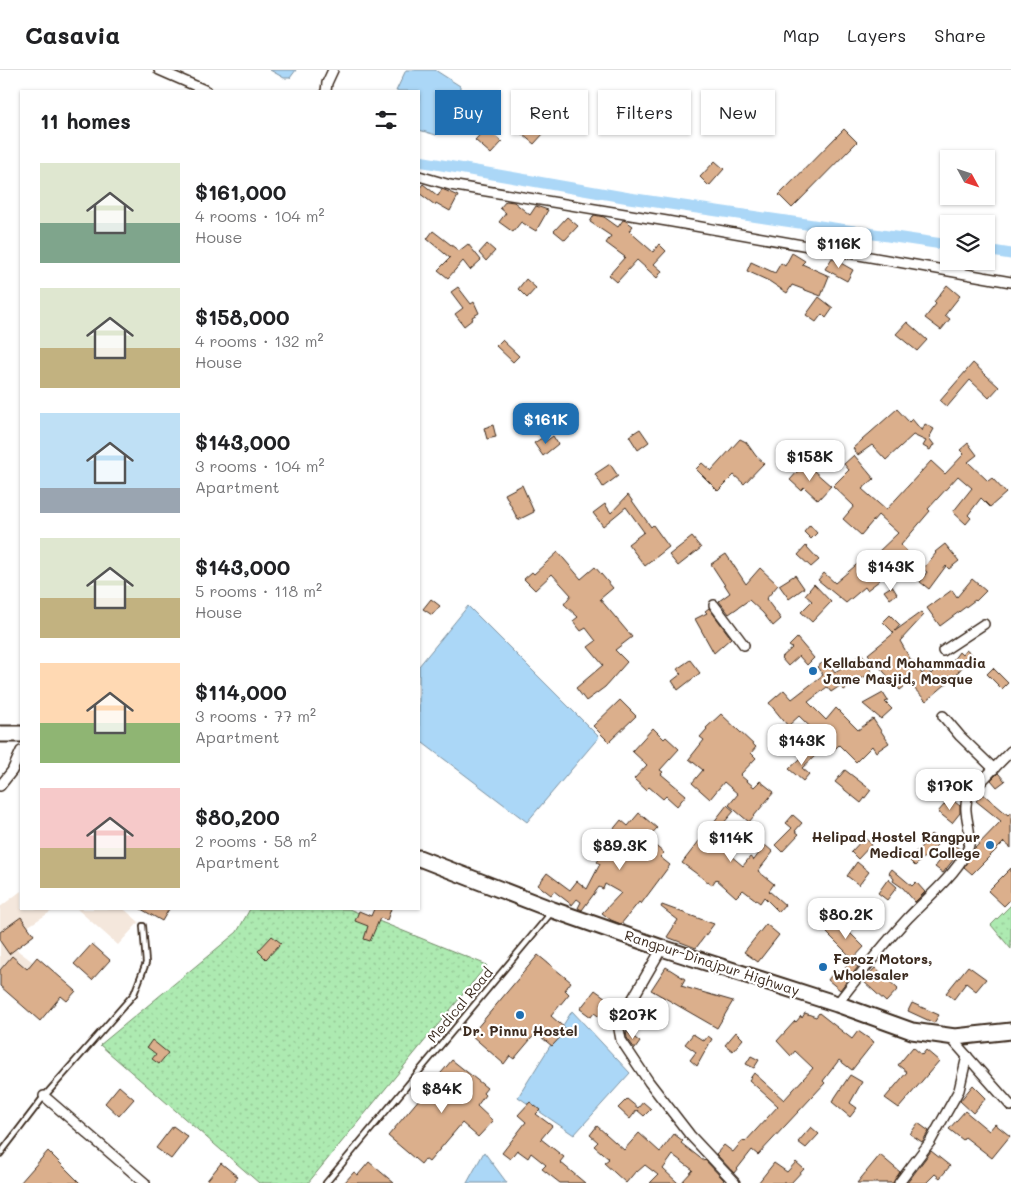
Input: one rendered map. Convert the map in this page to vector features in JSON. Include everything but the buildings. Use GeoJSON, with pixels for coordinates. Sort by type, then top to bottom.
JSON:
{"type":"FeatureCollection","features":[{"type":"Feature","properties":{"kind":"highway"},"geometry":{"type":"LineString","coordinates":[[0,734],[20,734]]}},
{"type":"Feature","properties":{"kind":"highway","name":"Rangpur-Dinajpur Highway"},"geometry":{"type":"LineString","coordinates":[[420,858],[553,910],[662,948],[837,1004],[912,1031],[955,1037],[1011,1032]]}},
{"type":"Feature","properties":{"kind":"street"},"geometry":{"type":"LineString","coordinates":[[159,70],[205,90]]}},
{"type":"Feature","properties":{"kind":"street"},"geometry":{"type":"LineString","coordinates":[[326,90],[333,70]]}},
{"type":"Feature","properties":{"kind":"street"},"geometry":{"type":"LineString","coordinates":[[420,176],[450,185],[1011,282]]}},
{"type":"Feature","properties":{"kind":"street"},"geometry":{"type":"LineString","coordinates":[[714,605],[744,645]]}},
{"type":"Feature","properties":{"kind":"street"},"geometry":{"type":"LineString","coordinates":[[943,651],[984,624]]}},
{"type":"Feature","properties":{"kind":"street"},"geometry":{"type":"LineString","coordinates":[[943,716],[960,736],[994,769]]}},
{"type":"Feature","properties":{"kind":"street"},"geometry":{"type":"LineString","coordinates":[[837,1004],[859,975],[906,920],[953,871],[966,853],[971,837],[965,805],[966,800],[969,794],[1011,751]]}},
{"type":"Feature","properties":{"kind":"street"},"geometry":{"type":"LineString","coordinates":[[0,786],[12,771],[20,752]]}},
{"type":"Feature","properties":{"kind":"street"},"geometry":{"type":"LineString","coordinates":[[662,948],[618,1024],[621,1040],[649,1082],[690,1135],[735,1183]]}},
{"type":"Feature","properties":{"kind":"street"},"geometry":{"type":"LineString","coordinates":[[950,1036],[1011,1106]]}},
{"type":"Feature","properties":{"kind":"street"},"geometry":{"type":"LineString","coordinates":[[899,1183],[930,1142],[959,1090],[967,1056]]}},
{"type":"Feature","properties":{"kind":"street"},"geometry":{"type":"LineString","coordinates":[[44,1096],[145,1183]]}},
{"type":"Feature","properties":{"kind":"lane","name":"Medical Road"},"geometry":{"type":"LineString","coordinates":[[326,1183],[553,910]]}},
{"type":"Feature","properties":{"kind":"lane"},"geometry":{"type":"LineString","coordinates":[[0,1154],[44,1096],[134,994],[146,963],[143,926]]}},
{"type":"Feature","properties":{"kind":"shaded area"},"geometry":{"type":"Polygon","coordinates":[[[20,892],[20,910],[53,910],[5,941],[61,983],[0,986],[0,907],[20,892]]]}},
{"type":"Feature","properties":{"kind":"shaded area"},"geometry":{"type":"Polygon","coordinates":[[[78,910],[125,910],[139,922],[118,945],[78,910]]]}},
{"type":"Feature","properties":{"kind":"green space"},"geometry":{"type":"Polygon","coordinates":[[[1011,905],[1011,949],[991,925],[1011,905]]]}},
{"type":"Feature","properties":{"kind":"green space"},"geometry":{"type":"Polygon","coordinates":[[[249,910],[351,910],[487,965],[308,1183],[259,1183],[100,1045],[237,932],[249,910]]]}},
{"type":"Feature","properties":{"kind":"water"},"geometry":{"type":"Polygon","coordinates":[[[270,70],[296,70],[290,78],[284,78],[270,70]]]}},
{"type":"Feature","properties":{"kind":"water"},"geometry":{"type":"Polygon","coordinates":[[[406,70],[435,70],[460,86],[460,90],[435,90],[435,135],[420,130],[420,90],[396,90],[406,70]]]}},
{"type":"Feature","properties":{"kind":"water"},"geometry":{"type":"Polygon","coordinates":[[[468,606],[599,737],[527,822],[420,741],[420,665],[468,606]]]}},
{"type":"Feature","properties":{"kind":"water"},"geometry":{"type":"Polygon","coordinates":[[[572,1011],[630,1073],[574,1135],[518,1097],[572,1011]]]}},
{"type":"Feature","properties":{"kind":"water"},"geometry":{"type":"Polygon","coordinates":[[[484,1152],[507,1183],[467,1183],[484,1152]]]}},
{"type":"Feature","properties":{"kind":"waterway"},"geometry":{"type":"LineString","coordinates":[[420,161],[629,198],[940,244]]}},
{"type":"Feature","properties":{"kind":"waterway"},"geometry":{"type":"LineString","coordinates":[[995,251],[1011,254]]}},
{"type":"Feature","properties":{"kind":"place","name":"Kellaband Mohammadia Jame Masjid, Mosque"},"geometry":{"type":"Point","coordinates":[813,671]}},
{"type":"Feature","properties":{"kind":"place","name":"Helipad Hostel Rangpur Medical College"},"geometry":{"type":"Point","coordinates":[990,845]}},
{"type":"Feature","properties":{"kind":"place","name":"Feroz Motors, Wholesaler"},"geometry":{"type":"Point","coordinates":[823,967]}},
{"type":"Feature","properties":{"kind":"place","name":"Dr. Pinnu Hostel"},"geometry":{"type":"Point","coordinates":[520,1015]}}]}
